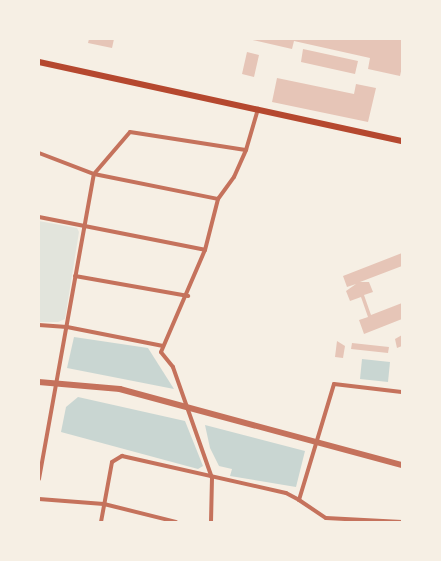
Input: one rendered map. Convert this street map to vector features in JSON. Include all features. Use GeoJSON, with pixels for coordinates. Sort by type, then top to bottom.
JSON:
{"type":"FeatureCollection","features":[{"type":"Feature","properties":{"kind":"main road"},"geometry":{"type":"LineString","coordinates":[[39,62],[402,140]]}},
{"type":"Feature","properties":{"kind":"street"},"geometry":{"type":"LineString","coordinates":[[212,522],[212,478],[173,367],[161,352],[188,296],[205,250],[218,199],[234,177],[246,150],[258,109]]}},
{"type":"Feature","properties":{"kind":"street"},"geometry":{"type":"LineString","coordinates":[[39,479],[94,174],[130,132],[246,150]]}},
{"type":"Feature","properties":{"kind":"street"},"geometry":{"type":"LineString","coordinates":[[39,153],[94,174],[218,199]]}},
{"type":"Feature","properties":{"kind":"street"},"geometry":{"type":"LineString","coordinates":[[39,217],[205,250]]}},
{"type":"Feature","properties":{"kind":"street"},"geometry":{"type":"LineString","coordinates":[[75,276],[188,296]]}},
{"type":"Feature","properties":{"kind":"street"},"geometry":{"type":"LineString","coordinates":[[39,325],[67,327],[164,346]]}},
{"type":"Feature","properties":{"kind":"street"},"geometry":{"type":"LineString","coordinates":[[39,382],[56,382],[120,389],[189,409],[402,465]]}},
{"type":"Feature","properties":{"kind":"street"},"geometry":{"type":"LineString","coordinates":[[300,500],[315,442],[334,384],[402,392]]}},
{"type":"Feature","properties":{"kind":"street"},"geometry":{"type":"LineString","coordinates":[[101,522],[112,462],[122,456],[212,478],[286,493],[300,500],[326,518],[402,522]]}},
{"type":"Feature","properties":{"kind":"street"},"geometry":{"type":"LineString","coordinates":[[39,499],[104,504],[176,522]]}},
{"type":"Feature","properties":{"kind":"shaded area"},"geometry":{"type":"Polygon","coordinates":[[[39,221],[77,228],[79,232],[65,319],[58,322],[39,322],[39,221]]]}},
{"type":"Feature","properties":{"kind":"shaded area"},"geometry":{"type":"Polygon","coordinates":[[[74,337],[148,348],[174,389],[67,368],[74,337]]]}},
{"type":"Feature","properties":{"kind":"shaded area"},"geometry":{"type":"Polygon","coordinates":[[[362,359],[390,362],[388,382],[360,379],[362,359]]]}},
{"type":"Feature","properties":{"kind":"shaded area"},"geometry":{"type":"Polygon","coordinates":[[[78,397],[185,421],[203,466],[198,469],[61,432],[66,407],[78,397]]]}},
{"type":"Feature","properties":{"kind":"shaded area"},"geometry":{"type":"Polygon","coordinates":[[[205,425],[305,451],[296,487],[230,476],[232,469],[219,466],[210,448],[205,425]]]}},
{"type":"Feature","properties":{"kind":"building"},"geometry":{"type":"Polygon","coordinates":[[[89,39],[114,39],[112,48],[88,43],[89,39]]]}},
{"type":"Feature","properties":{"kind":"building"},"geometry":{"type":"Polygon","coordinates":[[[248,39],[402,39],[402,67],[400,76],[368,69],[370,58],[294,41],[292,49],[248,39]]]}},
{"type":"Feature","properties":{"kind":"building"},"geometry":{"type":"Polygon","coordinates":[[[303,49],[358,61],[355,74],[301,62],[303,49]]]}},
{"type":"Feature","properties":{"kind":"building"},"geometry":{"type":"Polygon","coordinates":[[[247,52],[259,55],[254,77],[242,74],[247,52]]]}},
{"type":"Feature","properties":{"kind":"building"},"geometry":{"type":"Polygon","coordinates":[[[277,78],[354,94],[356,84],[376,88],[368,122],[272,102],[277,78]]]}},
{"type":"Feature","properties":{"kind":"building"},"geometry":{"type":"Polygon","coordinates":[[[402,253],[402,266],[360,282],[369,282],[373,292],[364,295],[371,315],[402,303],[402,319],[364,334],[359,320],[368,317],[361,297],[350,301],[346,291],[356,284],[347,287],[343,276],[402,253]]]}},
{"type":"Feature","properties":{"kind":"building"},"geometry":{"type":"Polygon","coordinates":[[[402,335],[402,346],[397,348],[395,339],[402,335]]]}},
{"type":"Feature","properties":{"kind":"building"},"geometry":{"type":"Polygon","coordinates":[[[337,341],[345,346],[343,358],[335,357],[337,341]]]}},
{"type":"Feature","properties":{"kind":"building"},"geometry":{"type":"Polygon","coordinates":[[[352,343],[389,347],[388,353],[351,349],[352,343]]]}}]}
